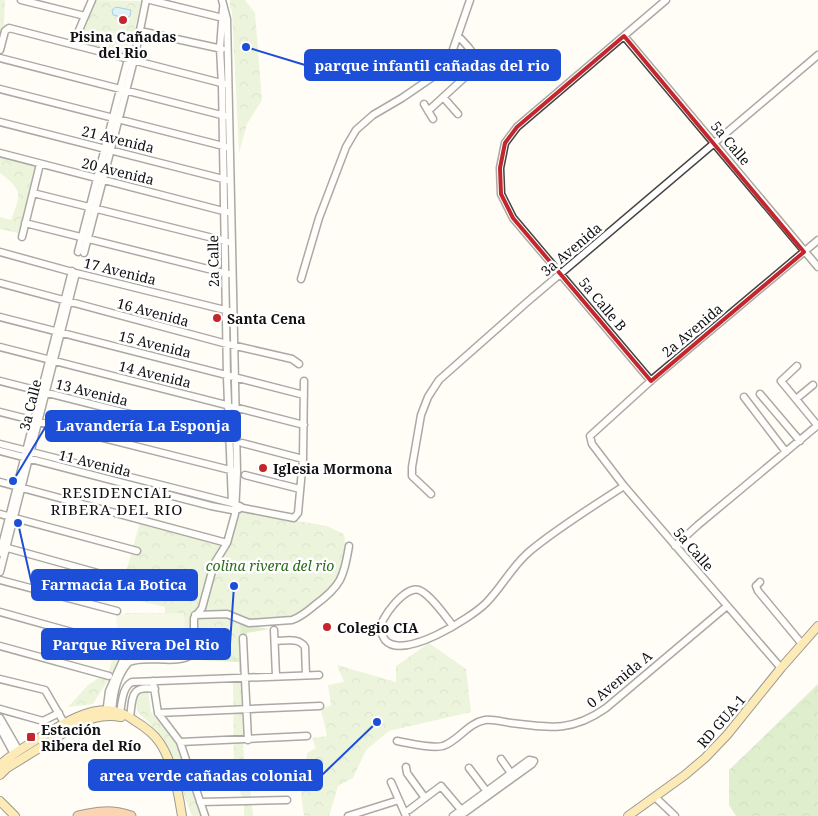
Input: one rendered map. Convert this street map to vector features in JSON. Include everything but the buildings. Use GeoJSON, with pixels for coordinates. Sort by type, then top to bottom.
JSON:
{"type":"FeatureCollection","features":[{"type":"Feature","properties":{"kind":"highway"},"geometry":{"type":"LineString","coordinates":[[78,816],[97,811],[108,811],[131,816]]}},
{"type":"Feature","properties":{"kind":"main road","name":"RD GUA-1"},"geometry":{"type":"LineString","coordinates":[[628,816],[685,775],[727,735],[818,626]]}},
{"type":"Feature","properties":{"kind":"main road"},"geometry":{"type":"LineString","coordinates":[[0,775],[11,765],[84,721],[109,713],[130,717]]}},
{"type":"Feature","properties":{"kind":"main road"},"geometry":{"type":"LineString","coordinates":[[0,765],[65,721],[83,715],[120,713],[130,717],[152,733],[161,744],[176,786],[182,816]]}},
{"type":"Feature","properties":{"kind":"main road"},"geometry":{"type":"LineString","coordinates":[[49,742],[65,721]]}},
{"type":"Feature","properties":{"kind":"main road"},"geometry":{"type":"LineString","coordinates":[[17,752],[27,755]]}},
{"type":"Feature","properties":{"kind":"main road"},"geometry":{"type":"LineString","coordinates":[[11,765],[17,752]]}},
{"type":"Feature","properties":{"kind":"main road"},"geometry":{"type":"LineString","coordinates":[[0,801],[15,816]]}},
{"type":"Feature","properties":{"kind":"street"},"geometry":{"type":"LineString","coordinates":[[21,0],[85,16]]}},
{"type":"Feature","properties":{"kind":"street"},"geometry":{"type":"LineString","coordinates":[[73,44],[92,0]]}},
{"type":"Feature","properties":{"kind":"street"},"geometry":{"type":"LineString","coordinates":[[81,252],[148,0],[224,18]]}},
{"type":"Feature","properties":{"kind":"street"},"geometry":{"type":"LineString","coordinates":[[301,279],[319,218],[346,147],[356,130],[373,115],[440,72],[450,58],[470,0]]}},
{"type":"Feature","properties":{"kind":"street"},"geometry":{"type":"LineString","coordinates":[[624,36],[666,0]]}},
{"type":"Feature","properties":{"kind":"street","name":"2a Calle"},"geometry":{"type":"LineString","coordinates":[[222,3],[227,50],[225,116],[230,181],[225,273],[227,375],[228,405],[236,441]]}},
{"type":"Feature","properties":{"kind":"street","name":"2a Calle"},"geometry":{"type":"LineString","coordinates":[[224,18],[220,48],[225,84]]}},
{"type":"Feature","properties":{"kind":"street"},"geometry":{"type":"LineString","coordinates":[[0,50],[4,30],[9,28],[225,84]]}},
{"type":"Feature","properties":{"kind":"street"},"geometry":{"type":"LineString","coordinates":[[140,31],[227,50]]}},
{"type":"Feature","properties":{"kind":"street"},"geometry":{"type":"LineString","coordinates":[[428,111],[474,70],[478,63],[458,36]]}},
{"type":"Feature","properties":{"kind":"street","name":"5a Calle"},"geometry":{"type":"LineString","coordinates":[[624,36],[716,143],[818,267]]}},
{"type":"Feature","properties":{"kind":"street","name":"5a Calle B"},"geometry":{"type":"LineString","coordinates":[[624,36],[517,127],[505,142],[500,168],[501,194],[513,218],[651,381]]}},
{"type":"Feature","properties":{"kind":"street","name":"3a Avenida"},"geometry":{"type":"LineString","coordinates":[[431,494],[412,476],[412,467],[421,414],[428,397],[439,380],[818,55]]}},
{"type":"Feature","properties":{"kind":"street"},"geometry":{"type":"LineString","coordinates":[[0,58],[225,116]]}},
{"type":"Feature","properties":{"kind":"street"},"geometry":{"type":"LineString","coordinates":[[0,90],[226,147]]}},
{"type":"Feature","properties":{"kind":"street"},"geometry":{"type":"LineString","coordinates":[[443,96],[458,114]]}},
{"type":"Feature","properties":{"kind":"street"},"geometry":{"type":"LineString","coordinates":[[424,104],[432,119]]}},
{"type":"Feature","properties":{"kind":"street","name":"21 Avenida"},"geometry":{"type":"LineString","coordinates":[[0,122],[230,181]]}},
{"type":"Feature","properties":{"kind":"street","name":"2a Calle"},"geometry":{"type":"LineString","coordinates":[[226,147],[223,179],[228,212]]}},
{"type":"Feature","properties":{"kind":"street","name":"20 Avenida"},"geometry":{"type":"LineString","coordinates":[[0,153],[228,212]]}},
{"type":"Feature","properties":{"kind":"street"},"geometry":{"type":"LineString","coordinates":[[22,237],[40,164]]}},
{"type":"Feature","properties":{"kind":"street"},"geometry":{"type":"LineString","coordinates":[[33,193],[228,242]]}},
{"type":"Feature","properties":{"kind":"street"},"geometry":{"type":"LineString","coordinates":[[25,223],[233,275]]}},
{"type":"Feature","properties":{"kind":"street","name":"2a Avenida"},"geometry":{"type":"LineString","coordinates":[[592,444],[591,434],[818,240]]}},
{"type":"Feature","properties":{"kind":"street","name":"2a Calle"},"geometry":{"type":"LineString","coordinates":[[193,615],[199,605],[211,564],[226,542],[234,509],[236,441],[235,346],[233,275],[228,242]]}},
{"type":"Feature","properties":{"kind":"street","name":"17 Avenida"},"geometry":{"type":"LineString","coordinates":[[0,252],[234,312]]}},
{"type":"Feature","properties":{"kind":"street","name":"3a Calle"},"geometry":{"type":"LineString","coordinates":[[0,572],[2,548],[12,517],[74,272]]}},
{"type":"Feature","properties":{"kind":"street","name":"16 Avenida"},"geometry":{"type":"LineString","coordinates":[[0,283],[227,344],[292,359],[299,364]]}},
{"type":"Feature","properties":{"kind":"street","name":"15 Avenida"},"geometry":{"type":"LineString","coordinates":[[0,317],[304,395]]}},
{"type":"Feature","properties":{"kind":"street","name":"14 Avenida"},"geometry":{"type":"LineString","coordinates":[[0,347],[304,425]]}},
{"type":"Feature","properties":{"kind":"street"},"geometry":{"type":"LineString","coordinates":[[675,546],[818,426],[781,380],[797,366]]}},
{"type":"Feature","properties":{"kind":"street","name":"13 Avenida"},"geometry":{"type":"LineString","coordinates":[[0,381],[303,460]]}},
{"type":"Feature","properties":{"kind":"street"},"geometry":{"type":"LineString","coordinates":[[245,475],[300,489],[303,460],[304,381]]}},
{"type":"Feature","properties":{"kind":"street"},"geometry":{"type":"LineString","coordinates":[[796,399],[813,386]]}},
{"type":"Feature","properties":{"kind":"street"},"geometry":{"type":"LineString","coordinates":[[760,394],[800,441]]}},
{"type":"Feature","properties":{"kind":"street"},"geometry":{"type":"LineString","coordinates":[[744,397],[786,452]]}},
{"type":"Feature","properties":{"kind":"street"},"geometry":{"type":"LineString","coordinates":[[0,412],[234,471]]}},
{"type":"Feature","properties":{"kind":"street","name":"11 Avenida"},"geometry":{"type":"LineString","coordinates":[[0,444],[28,455]]}},
{"type":"Feature","properties":{"kind":"street","name":"5a Calle"},"geometry":{"type":"LineString","coordinates":[[592,444],[624,486],[781,668]]}},
{"type":"Feature","properties":{"kind":"street","name":"11 Avenida"},"geometry":{"type":"LineString","coordinates":[[0,451],[28,455],[234,509],[243,508],[292,518],[296,517],[298,513],[300,489]]}},
{"type":"Feature","properties":{"kind":"street"},"geometry":{"type":"LineString","coordinates":[[0,482],[226,542]]}},
{"type":"Feature","properties":{"kind":"street"},"geometry":{"type":"LineString","coordinates":[[453,626],[426,595],[419,590],[412,590],[404,593],[398,599],[380,630],[384,639],[389,644],[407,646],[434,636],[453,626],[485,604],[529,552],[560,528],[624,486]]}},
{"type":"Feature","properties":{"kind":"street"},"geometry":{"type":"LineString","coordinates":[[0,514],[137,551]]}},
{"type":"Feature","properties":{"kind":"street"},"geometry":{"type":"LineString","coordinates":[[109,713],[113,694],[129,662],[134,660],[182,658],[194,649],[193,615],[228,614],[249,623],[297,618],[327,597],[337,586],[345,570],[349,546]]}},
{"type":"Feature","properties":{"kind":"street"},"geometry":{"type":"LineString","coordinates":[[2,548],[130,582]]}},
{"type":"Feature","properties":{"kind":"street"},"geometry":{"type":"LineString","coordinates":[[0,580],[117,611]]}},
{"type":"Feature","properties":{"kind":"street"},"geometry":{"type":"LineString","coordinates":[[760,582],[756,586],[758,591],[802,644]]}},
{"type":"Feature","properties":{"kind":"street","name":"0 Avenida A"},"geometry":{"type":"LineString","coordinates":[[397,741],[442,746],[472,726],[486,720],[546,728],[566,726],[591,719],[727,606]]}},
{"type":"Feature","properties":{"kind":"street"},"geometry":{"type":"LineString","coordinates":[[0,612],[111,643]]}},
{"type":"Feature","properties":{"kind":"street"},"geometry":{"type":"LineString","coordinates":[[274,630],[276,676]]}},
{"type":"Feature","properties":{"kind":"street"},"geometry":{"type":"LineString","coordinates":[[243,638],[248,740]]}},
{"type":"Feature","properties":{"kind":"street"},"geometry":{"type":"LineString","coordinates":[[275,641],[298,641],[302,643],[306,675]]}},
{"type":"Feature","properties":{"kind":"street"},"geometry":{"type":"LineString","coordinates":[[0,646],[110,676]]}},
{"type":"Feature","properties":{"kind":"street"},"geometry":{"type":"LineString","coordinates":[[120,713],[128,684],[132,682],[319,675]]}},
{"type":"Feature","properties":{"kind":"street"},"geometry":{"type":"LineString","coordinates":[[0,679],[45,690],[65,721]]}},
{"type":"Feature","properties":{"kind":"street"},"geometry":{"type":"LineString","coordinates":[[154,681],[158,713],[180,742],[205,816]]}},
{"type":"Feature","properties":{"kind":"street"},"geometry":{"type":"LineString","coordinates":[[130,717],[134,692],[138,688],[144,687],[155,689]]}},
{"type":"Feature","properties":{"kind":"street"},"geometry":{"type":"LineString","coordinates":[[158,713],[320,706]]}},
{"type":"Feature","properties":{"kind":"street"},"geometry":{"type":"LineString","coordinates":[[0,710],[43,721],[59,713]]}},
{"type":"Feature","properties":{"kind":"street"},"geometry":{"type":"LineString","coordinates":[[0,718],[17,752]]}},
{"type":"Feature","properties":{"kind":"street"},"geometry":{"type":"LineString","coordinates":[[0,728],[17,752]]}},
{"type":"Feature","properties":{"kind":"street"},"geometry":{"type":"LineString","coordinates":[[180,742],[307,736]]}},
{"type":"Feature","properties":{"kind":"street"},"geometry":{"type":"LineString","coordinates":[[453,816],[462,813],[512,775],[501,759]]}},
{"type":"Feature","properties":{"kind":"street"},"geometry":{"type":"LineString","coordinates":[[406,767],[407,773],[425,798]]}},
{"type":"Feature","properties":{"kind":"street"},"geometry":{"type":"LineString","coordinates":[[190,772],[292,768]]}},
{"type":"Feature","properties":{"kind":"street"},"geometry":{"type":"LineString","coordinates":[[469,768],[488,793]]}},
{"type":"Feature","properties":{"kind":"street"},"geometry":{"type":"LineString","coordinates":[[391,782],[407,813],[443,786],[462,813]]}},
{"type":"Feature","properties":{"kind":"street"},"geometry":{"type":"LineString","coordinates":[[655,797],[675,816]]}},
{"type":"Feature","properties":{"kind":"street"},"geometry":{"type":"LineString","coordinates":[[200,802],[287,800]]}},
{"type":"Feature","properties":{"kind":"street"},"geometry":{"type":"LineString","coordinates":[[348,816],[400,800]]}},
{"type":"Feature","properties":{"kind":"highlighted area"},"geometry":{"type":"Polygon","coordinates":[[[624,36],[804,252],[651,381],[513,218],[501,194],[500,168],[505,143],[517,127],[624,36]]]}},
{"type":"Feature","properties":{"kind":"green space"},"geometry":{"type":"Polygon","coordinates":[[[0,0],[5,0],[4,24],[9,25],[0,56],[0,0]]]}},
{"type":"Feature","properties":{"kind":"green space"},"geometry":{"type":"Polygon","coordinates":[[[91,0],[141,1],[129,56],[76,41],[91,0]]]}},
{"type":"Feature","properties":{"kind":"green space"},"geometry":{"type":"Polygon","coordinates":[[[230,0],[245,0],[255,13],[262,100],[247,124],[239,153],[232,11],[230,0]]]}},
{"type":"Feature","properties":{"kind":"green space"},"geometry":{"type":"Polygon","coordinates":[[[0,156],[37,167],[22,234],[0,229],[0,217],[11,220],[17,204],[18,194],[13,184],[0,173],[0,156]]]}},
{"type":"Feature","properties":{"kind":"green space","name":"colina rivera del rio"},"geometry":{"type":"Polygon","coordinates":[[[243,512],[327,526],[344,534],[346,551],[341,579],[316,604],[293,618],[270,622],[241,619],[239,658],[122,658],[93,704],[68,707],[88,685],[109,671],[125,613],[165,613],[165,607],[119,596],[141,519],[227,544],[235,514],[243,512]]]}},
{"type":"Feature","properties":{"kind":"green space"},"geometry":{"type":"Polygon","coordinates":[[[184,613],[186,655],[119,655],[116,614],[184,613]]]}},
{"type":"Feature","properties":{"kind":"green space"},"geometry":{"type":"Polygon","coordinates":[[[197,617],[241,619],[253,626],[269,629],[247,633],[248,671],[239,672],[239,662],[197,660],[197,617]]]}},
{"type":"Feature","properties":{"kind":"green space"},"geometry":{"type":"Polygon","coordinates":[[[429,643],[466,669],[471,712],[389,731],[366,750],[353,778],[338,786],[329,816],[304,816],[301,794],[307,753],[316,748],[312,738],[327,736],[321,709],[331,705],[328,685],[344,682],[337,665],[396,682],[396,666],[429,643]]]}},
{"type":"Feature","properties":{"kind":"green space"},"geometry":{"type":"Polygon","coordinates":[[[241,678],[244,764],[251,795],[253,816],[244,816],[244,805],[234,772],[233,681],[241,678]]]}},
{"type":"Feature","properties":{"kind":"green space"},"geometry":{"type":"Polygon","coordinates":[[[818,684],[818,816],[736,816],[729,805],[729,770],[818,684]]]}},
{"type":"Feature","properties":{"kind":"green space"},"geometry":{"type":"Polygon","coordinates":[[[148,690],[151,712],[176,744],[207,816],[192,816],[172,758],[155,729],[137,711],[136,696],[148,690]]]}},
{"type":"Feature","properties":{"kind":"water"},"geometry":{"type":"Polygon","coordinates":[[[116,7],[131,10],[130,16],[126,18],[113,15],[112,10],[116,7]]]}},
{"type":"Feature","properties":{"kind":"place","name":"Pisina Cañadas del Rio"},"geometry":{"type":"Point","coordinates":[123,20]}},
{"type":"Feature","properties":{"kind":"place","name":"parque infantil cañadas del rio"},"geometry":{"type":"Point","coordinates":[246,47]}},
{"type":"Feature","properties":{"kind":"place","name":"Santa Cena"},"geometry":{"type":"Point","coordinates":[217,318]}},
{"type":"Feature","properties":{"kind":"place","name":"Iglesia Mormona"},"geometry":{"type":"Point","coordinates":[263,468]}},
{"type":"Feature","properties":{"kind":"place","name":"Lavandería La Esponja"},"geometry":{"type":"Point","coordinates":[13,481]}},
{"type":"Feature","properties":{"kind":"place","name":"Farmacia La Botica"},"geometry":{"type":"Point","coordinates":[18,523]}},
{"type":"Feature","properties":{"kind":"place","name":"Parque Rivera Del Rio"},"geometry":{"type":"Point","coordinates":[234,586]}},
{"type":"Feature","properties":{"kind":"place","name":"Colegio CIA"},"geometry":{"type":"Point","coordinates":[327,627]}},
{"type":"Feature","properties":{"kind":"place","name":"area verde cañadas colonial"},"geometry":{"type":"Point","coordinates":[377,722]}},
{"type":"Feature","properties":{"kind":"place","name":"Estación Ribera del Río"},"geometry":{"type":"Point","coordinates":[31,737]}},
{"type":"Feature","properties":{"kind":"district","name":"RESIDENCIAL RIBERA DEL RIO"},"geometry":{"type":"Point","coordinates":[117,500]}}]}
